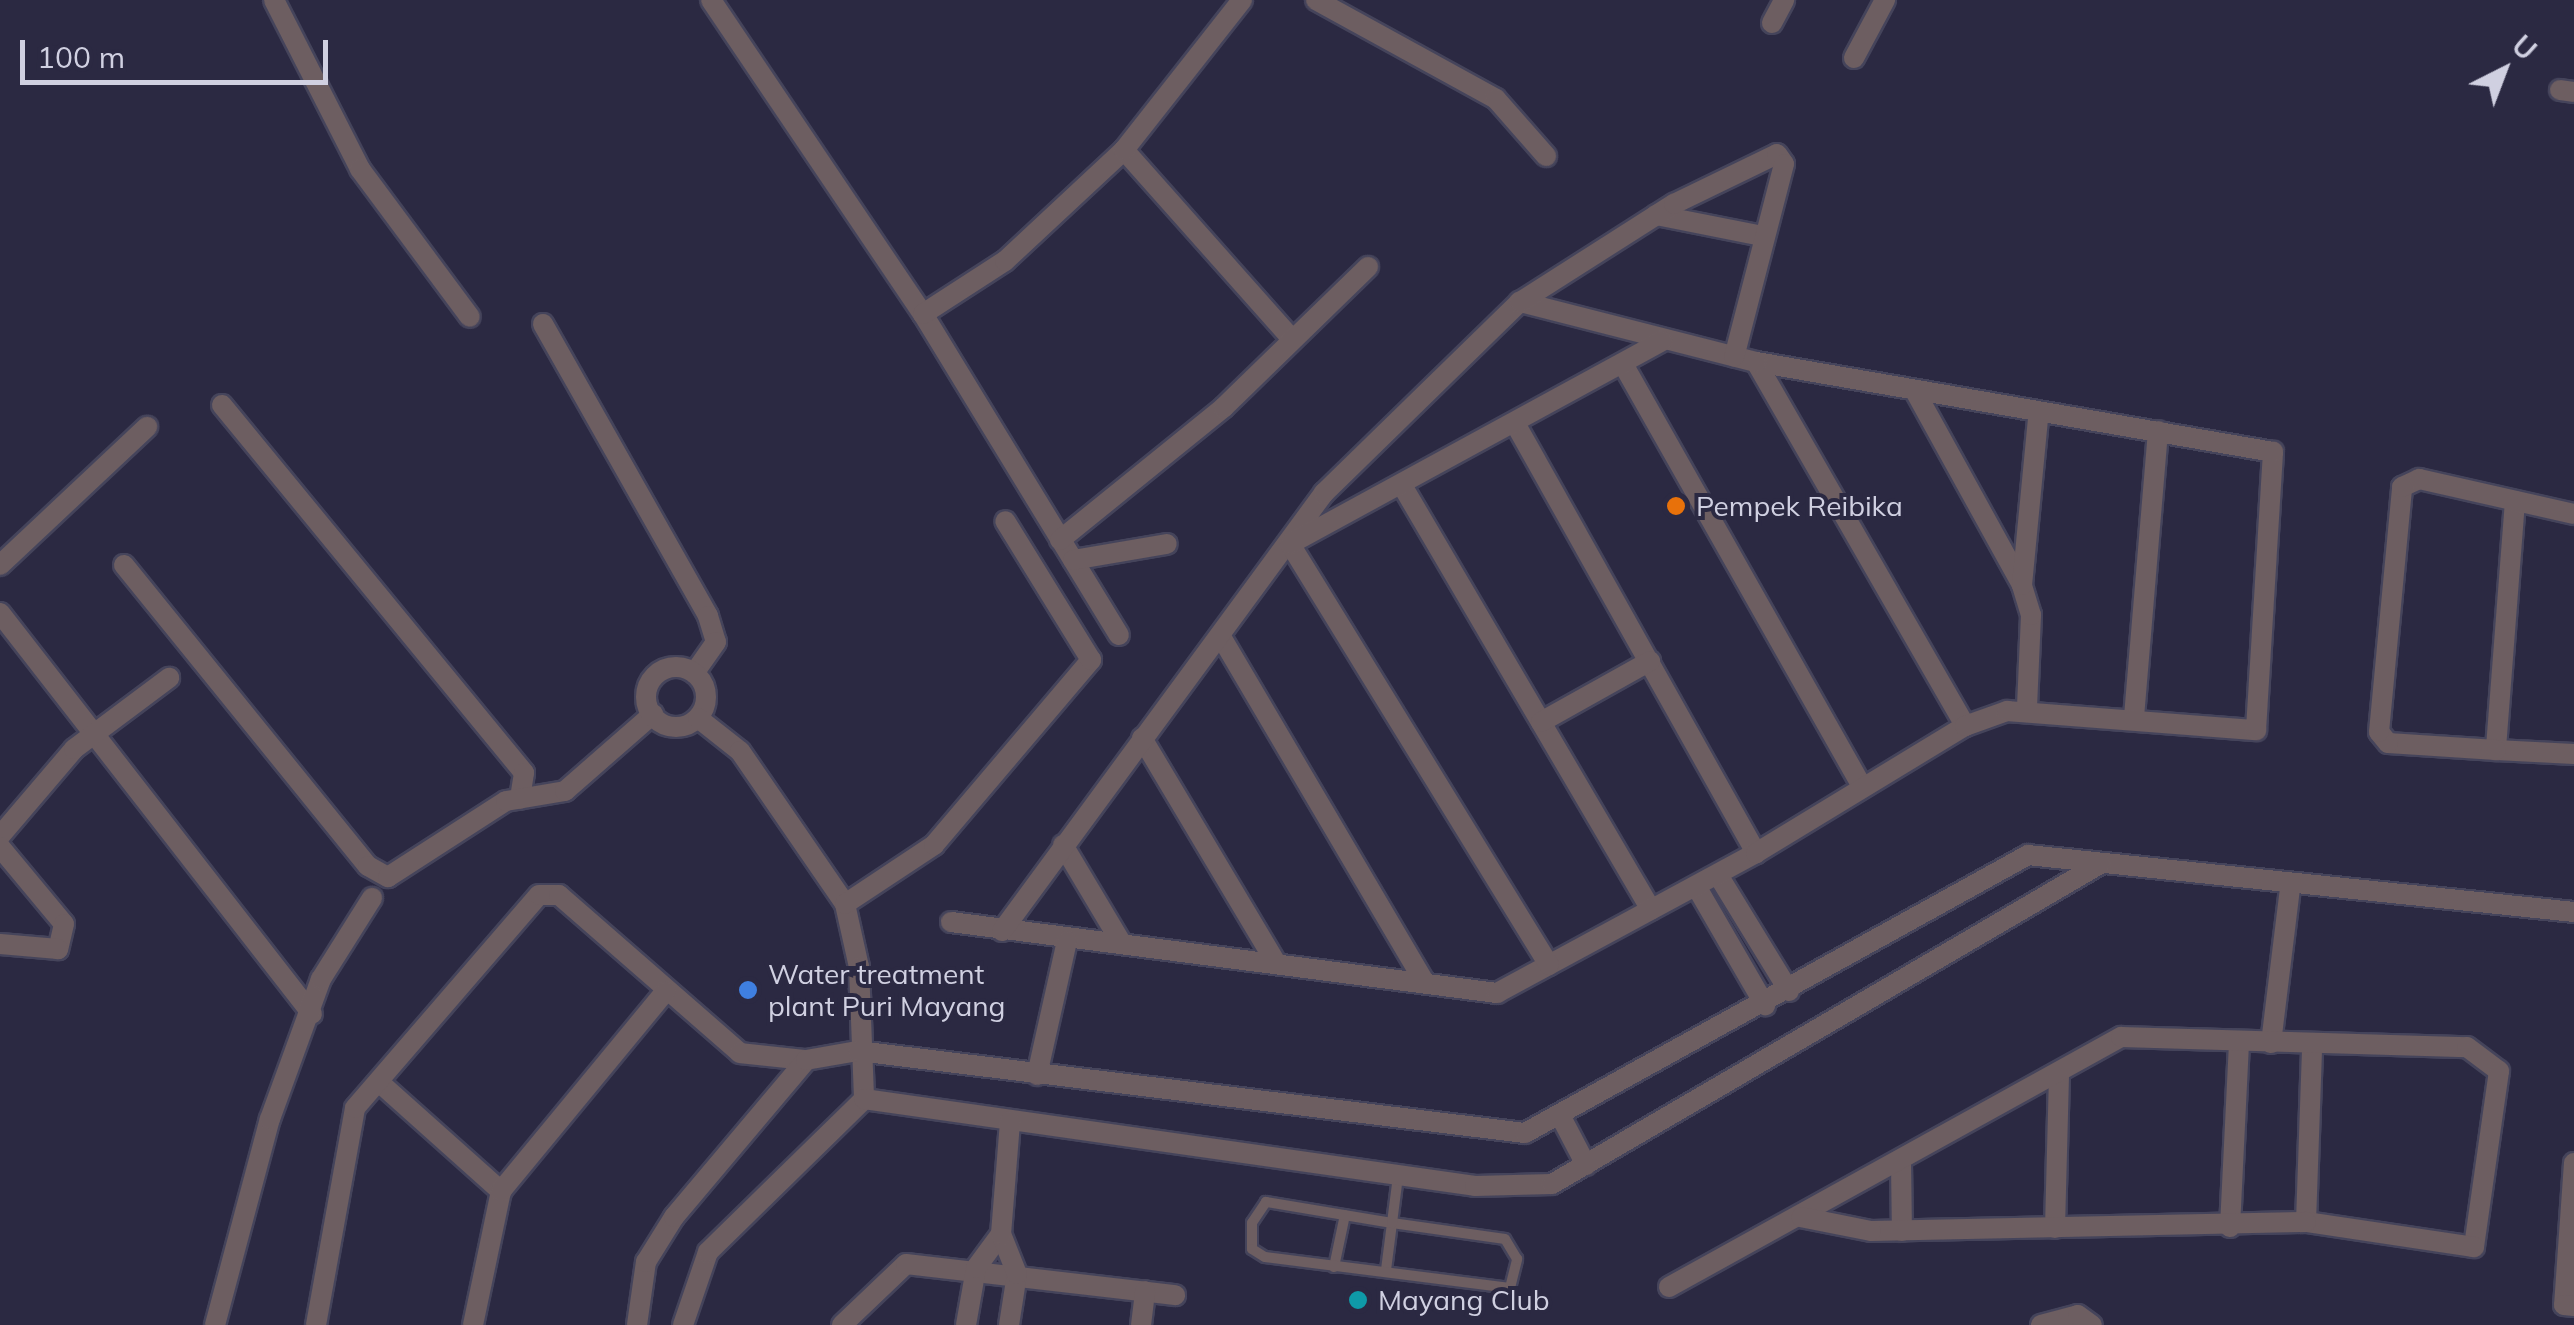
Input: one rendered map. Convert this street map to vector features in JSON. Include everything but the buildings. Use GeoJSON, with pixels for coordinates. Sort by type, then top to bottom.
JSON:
{"type":"FeatureCollection","features":[{"type":"Feature","properties":{"kind":"street"},"geometry":{"type":"LineString","coordinates":[[274,0],[360,169],[470,317]]}},
{"type":"Feature","properties":{"kind":"street"},"geometry":{"type":"LineString","coordinates":[[711,0],[923,314],[1120,635]]}},
{"type":"Feature","properties":{"kind":"street"},"geometry":{"type":"LineString","coordinates":[[923,314],[1005,262],[1124,150],[1242,0]]}},
{"type":"Feature","properties":{"kind":"street"},"geometry":{"type":"LineString","coordinates":[[1316,0],[1496,99],[1546,156]]}},
{"type":"Feature","properties":{"kind":"street"},"geometry":{"type":"LineString","coordinates":[[1772,23],[1784,0]]}},
{"type":"Feature","properties":{"kind":"street"},"geometry":{"type":"LineString","coordinates":[[1854,58],[1885,0]]}},
{"type":"Feature","properties":{"kind":"street"},"geometry":{"type":"LineString","coordinates":[[1124,150],[1291,338]]}},
{"type":"Feature","properties":{"kind":"street"},"geometry":{"type":"LineString","coordinates":[[1002,931],[1324,493],[1520,302],[1656,215],[1777,154],[1784,164],[1762,236],[1734,357]]}},
{"type":"Feature","properties":{"kind":"street"},"geometry":{"type":"LineString","coordinates":[[1656,215],[1762,236]]}},
{"type":"Feature","properties":{"kind":"street"},"geometry":{"type":"LineString","coordinates":[[1060,540],[1224,407],[1368,267]]}},
{"type":"Feature","properties":{"kind":"street"},"geometry":{"type":"LineString","coordinates":[[951,922],[1066,941],[1423,979],[1497,993],[1718,875],[1964,726],[2027,707],[2256,730],[2276,460],[2266,448],[2038,418],[1662,341],[1520,302]]}},
{"type":"Feature","properties":{"kind":"street"},"geometry":{"type":"LineString","coordinates":[[543,324],[708,616],[716,642],[694,674]]}},
{"type":"Feature","properties":{"kind":"street"},"geometry":{"type":"LineString","coordinates":[[1290,544],[1516,425],[1662,341]]}},
{"type":"Feature","properties":{"kind":"street"},"geometry":{"type":"LineString","coordinates":[[1756,362],[1964,726]]}},
{"type":"Feature","properties":{"kind":"street"},"geometry":{"type":"LineString","coordinates":[[1623,364],[1862,786]]}},
{"type":"Feature","properties":{"kind":"street"},"geometry":{"type":"LineString","coordinates":[[1916,393],[2022,584],[2030,614],[2027,707]]}},
{"type":"Feature","properties":{"kind":"street"},"geometry":{"type":"LineString","coordinates":[[222,404],[524,773],[520,798]]}},
{"type":"Feature","properties":{"kind":"street"},"geometry":{"type":"LineString","coordinates":[[2022,584],[2038,418]]}},
{"type":"Feature","properties":{"kind":"street"},"geometry":{"type":"LineString","coordinates":[[1516,425],[1756,853]]}},
{"type":"Feature","properties":{"kind":"street"},"geometry":{"type":"LineString","coordinates":[[0,565],[146,427]]}},
{"type":"Feature","properties":{"kind":"street"},"geometry":{"type":"LineString","coordinates":[[2134,717],[2158,431]]}},
{"type":"Feature","properties":{"kind":"street"},"geometry":{"type":"LineString","coordinates":[[2574,514],[2410,480],[2390,571],[2382,739],[2574,754]]}},
{"type":"Feature","properties":{"kind":"street"},"geometry":{"type":"LineString","coordinates":[[1402,487],[1651,910]]}},
{"type":"Feature","properties":{"kind":"street"},"geometry":{"type":"LineString","coordinates":[[2496,750],[2515,501]]}},
{"type":"Feature","properties":{"kind":"street"},"geometry":{"type":"LineString","coordinates":[[845,904],[934,845],[1091,660],[1005,521]]}},
{"type":"Feature","properties":{"kind":"street"},"geometry":{"type":"LineString","coordinates":[[1074,560],[1166,544]]}},
{"type":"Feature","properties":{"kind":"street"},"geometry":{"type":"LineString","coordinates":[[1290,544],[1549,965]]}},
{"type":"Feature","properties":{"kind":"street"},"geometry":{"type":"LineString","coordinates":[[124,564],[368,866],[388,878],[520,798],[565,791],[653,714]]}},
{"type":"Feature","properties":{"kind":"street"},"geometry":{"type":"LineString","coordinates":[[0,614],[312,1014]]}},
{"type":"Feature","properties":{"kind":"street"},"geometry":{"type":"LineString","coordinates":[[1220,635],[1423,979]]}},
{"type":"Feature","properties":{"kind":"street"},"geometry":{"type":"LineString","coordinates":[[1541,722],[1650,661]]}},
{"type":"Feature","properties":{"kind":"street"},"geometry":{"type":"LineString","coordinates":[[655,674],[694,674],[708,700],[698,718],[670,727],[653,714],[646,687],[655,674]]}},
{"type":"Feature","properties":{"kind":"street"},"geometry":{"type":"LineString","coordinates":[[0,836],[96,734],[170,678]]}},
{"type":"Feature","properties":{"kind":"street"},"geometry":{"type":"LineString","coordinates":[[698,718],[740,750],[845,904],[859,967],[858,1050],[864,1098]]}},
{"type":"Feature","properties":{"kind":"street"},"geometry":{"type":"LineString","coordinates":[[1142,738],[1276,963]]}},
{"type":"Feature","properties":{"kind":"street"},"geometry":{"type":"LineString","coordinates":[[1063,845],[1122,944]]}},
{"type":"Feature","properties":{"kind":"street"},"geometry":{"type":"LineString","coordinates":[[0,847],[64,924],[58,948],[0,944]]}},
{"type":"Feature","properties":{"kind":"street"},"geometry":{"type":"LineString","coordinates":[[316,1325],[347,1125],[379,1082],[548,891],[740,1053],[806,1060],[858,1050],[1490,1134],[1562,1118],[2028,855],[2290,889],[2574,912]]}},
{"type":"Feature","properties":{"kind":"street"},"geometry":{"type":"LineString","coordinates":[[864,1098],[1518,1190],[1586,1165],[2100,864]]}},
{"type":"Feature","properties":{"kind":"street"},"geometry":{"type":"LineString","coordinates":[[1718,875],[1789,990]]}},
{"type":"Feature","properties":{"kind":"street"},"geometry":{"type":"LineString","coordinates":[[1696,886],[1765,1005]]}},
{"type":"Feature","properties":{"kind":"street"},"geometry":{"type":"LineString","coordinates":[[2271,1043],[2290,889]]}},
{"type":"Feature","properties":{"kind":"street"},"geometry":{"type":"LineString","coordinates":[[215,1325],[270,1119],[312,1014],[321,979],[372,898]]}},
{"type":"Feature","properties":{"kind":"street"},"geometry":{"type":"LineString","coordinates":[[1037,1075],[1066,941]]}},
{"type":"Feature","properties":{"kind":"street"},"geometry":{"type":"LineString","coordinates":[[473,1325],[501,1190],[665,992]]}},
{"type":"Feature","properties":{"kind":"street"},"geometry":{"type":"LineString","coordinates":[[1669,1287],[1800,1217],[1902,1163],[2121,1037],[2312,1046],[2467,1047],[2493,1060],[2499,1082],[2474,1247],[2306,1222],[2230,1227],[1902,1231],[1800,1217]]}},
{"type":"Feature","properties":{"kind":"street"},"geometry":{"type":"LineString","coordinates":[[2230,1227],[2240,1042]]}},
{"type":"Feature","properties":{"kind":"street"},"geometry":{"type":"LineString","coordinates":[[2306,1222],[2312,1046]]}},
{"type":"Feature","properties":{"kind":"street"},"geometry":{"type":"LineString","coordinates":[[638,1325],[646,1262],[674,1217],[806,1060]]}},
{"type":"Feature","properties":{"kind":"street"},"geometry":{"type":"LineString","coordinates":[[2054,1228],[2059,1075]]}},
{"type":"Feature","properties":{"kind":"street"},"geometry":{"type":"LineString","coordinates":[[379,1082],[501,1190]]}},
{"type":"Feature","properties":{"kind":"street"},"geometry":{"type":"LineString","coordinates":[[683,1325],[708,1252],[864,1098]]}},
{"type":"Feature","properties":{"kind":"street"},"geometry":{"type":"LineString","coordinates":[[1562,1118],[1586,1165]]}},
{"type":"Feature","properties":{"kind":"street"},"geometry":{"type":"LineString","coordinates":[[1009,1325],[1017,1274],[1001,1234],[1010,1120]]}},
{"type":"Feature","properties":{"kind":"street"},"geometry":{"type":"LineString","coordinates":[[1902,1163],[1902,1231]]}},
{"type":"Feature","properties":{"kind":"street"},"geometry":{"type":"LineString","coordinates":[[2574,1163],[2564,1304],[2574,1306]]}},
{"type":"Feature","properties":{"kind":"street"},"geometry":{"type":"LineString","coordinates":[[966,1325],[976,1268],[1001,1234]]}},
{"type":"Feature","properties":{"kind":"street"},"geometry":{"type":"LineString","coordinates":[[842,1325],[906,1264],[976,1268],[1176,1296]]}},
{"type":"Feature","properties":{"kind":"street"},"geometry":{"type":"LineString","coordinates":[[1141,1325],[1146,1291]]}},
{"type":"Feature","properties":{"kind":"street"},"geometry":{"type":"LineString","coordinates":[[2041,1325],[2078,1315],[2092,1325]]}},
{"type":"Feature","properties":{"kind":"lane"},"geometry":{"type":"LineString","coordinates":[[1386,1270],[1398,1176]]}},
{"type":"Feature","properties":{"kind":"lane"},"geometry":{"type":"LineString","coordinates":[[1266,1202],[1345,1215],[1498,1236],[1517,1259],[1502,1292],[1386,1270],[1264,1257],[1252,1249],[1252,1223],[1266,1202]]}},
{"type":"Feature","properties":{"kind":"lane"},"geometry":{"type":"LineString","coordinates":[[1334,1267],[1345,1215]]}},
{"type":"Feature","properties":{"kind":"place","name":"Pempek Reibika"},"geometry":{"type":"Point","coordinates":[1676,506]}},
{"type":"Feature","properties":{"kind":"place","name":"Water treatment plant Puri Mayang"},"geometry":{"type":"Point","coordinates":[748,990]}},
{"type":"Feature","properties":{"kind":"place","name":"Mayang Club"},"geometry":{"type":"Point","coordinates":[1358,1300]}}]}
